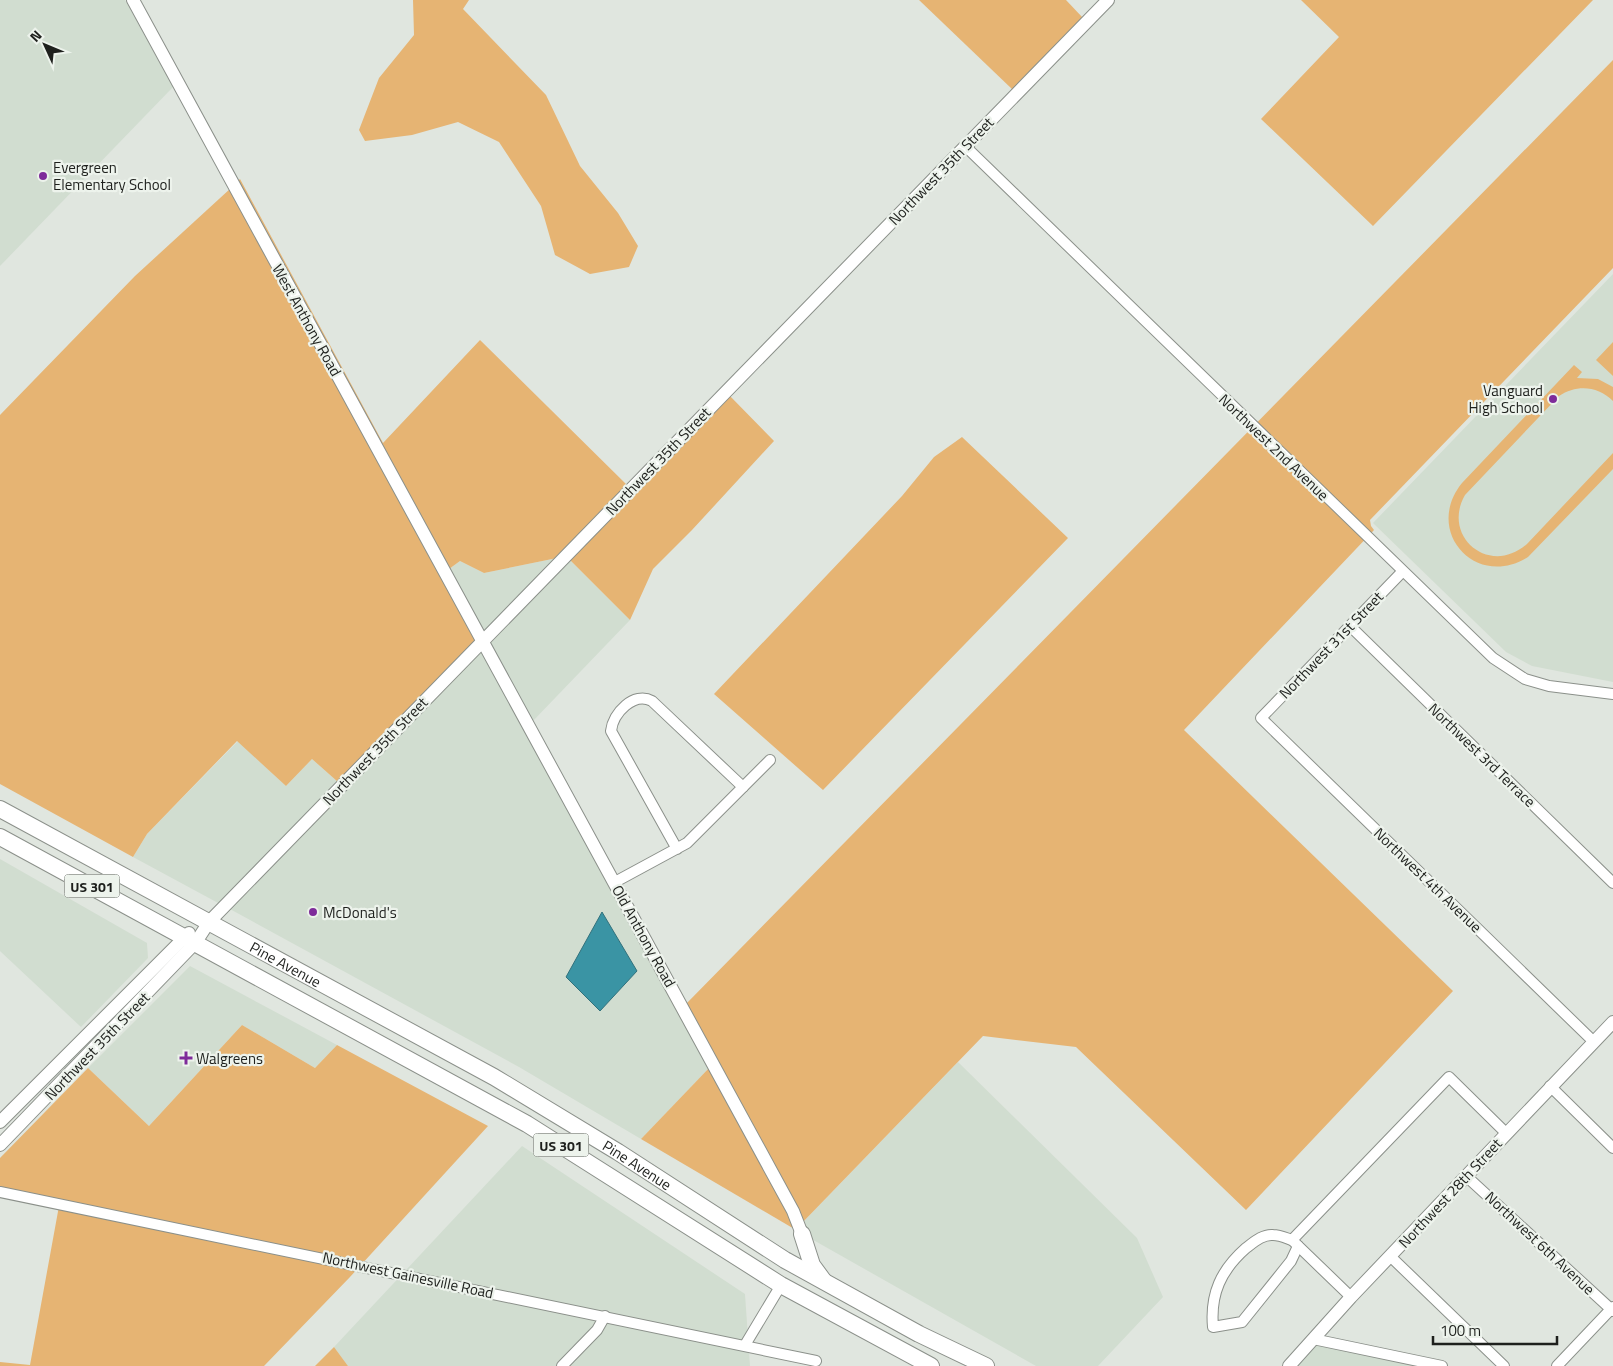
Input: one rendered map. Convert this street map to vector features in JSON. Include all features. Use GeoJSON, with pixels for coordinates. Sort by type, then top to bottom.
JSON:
{"type":"FeatureCollection","features":[{"type":"Feature","properties":{"kind":"highway","name":"US 301"},"geometry":{"type":"LineString","coordinates":[[0,809],[209,922]]}},
{"type":"Feature","properties":{"kind":"highway","name":"US 301"},"geometry":{"type":"LineString","coordinates":[[0,837],[190,939]]}},
{"type":"Feature","properties":{"kind":"highway","name":"Pine Avenue"},"geometry":{"type":"LineString","coordinates":[[209,922],[494,1077],[596,1138],[785,1260],[826,1284],[920,1334],[986,1366]]}},
{"type":"Feature","properties":{"kind":"highway","name":"Pine Avenue"},"geometry":{"type":"LineString","coordinates":[[190,939],[439,1074],[535,1129],[781,1285],[836,1317],[931,1366]]}},
{"type":"Feature","properties":{"kind":"highway"},"geometry":{"type":"LineString","coordinates":[[439,1074],[471,1084],[484,1084],[494,1077]]}},
{"type":"Feature","properties":{"kind":"highway"},"geometry":{"type":"LineString","coordinates":[[785,1260],[799,1250],[802,1234]]}},
{"type":"Feature","properties":{"kind":"highway"},"geometry":{"type":"LineString","coordinates":[[802,1234],[812,1266],[826,1284]]}},
{"type":"Feature","properties":{"kind":"highway"},"geometry":{"type":"LineString","coordinates":[[781,1285],[789,1280],[802,1278],[826,1284]]}},
{"type":"Feature","properties":{"kind":"highway"},"geometry":{"type":"LineString","coordinates":[[836,1317],[843,1314],[852,1316],[901,1343],[912,1344],[920,1334]]}},
{"type":"Feature","properties":{"kind":"highway"},"geometry":{"type":"LineString","coordinates":[[915,1358],[924,1352],[935,1351],[967,1366]]}},
{"type":"Feature","properties":{"kind":"street","name":"West Anthony Road"},"geometry":{"type":"LineString","coordinates":[[133,0],[483,640]]}},
{"type":"Feature","properties":{"kind":"street","name":"Northwest 35th Street"},"geometry":{"type":"LineString","coordinates":[[0,1122],[209,922],[1108,0]]}},
{"type":"Feature","properties":{"kind":"street","name":"Northwest 2nd Avenue"},"geometry":{"type":"LineString","coordinates":[[965,146],[1402,572],[1493,658],[1525,679],[1549,686],[1613,694]]}},
{"type":"Feature","properties":{"kind":"street","name":"Northwest 31st Street"},"geometry":{"type":"LineString","coordinates":[[1260,718],[1402,572]]}},
{"type":"Feature","properties":{"kind":"street","name":"Northwest 3rd Terrace"},"geometry":{"type":"LineString","coordinates":[[1350,626],[1613,883]]}},
{"type":"Feature","properties":{"kind":"street","name":"Old Anthony Road"},"geometry":{"type":"LineString","coordinates":[[483,640],[793,1211],[802,1234]]}},
{"type":"Feature","properties":{"kind":"street"},"geometry":{"type":"LineString","coordinates":[[677,849],[611,731],[615,717],[632,701],[644,697],[652,701],[743,787]]}},
{"type":"Feature","properties":{"kind":"street","name":"Northwest 4th Avenue"},"geometry":{"type":"LineString","coordinates":[[1260,718],[1594,1042]]}},
{"type":"Feature","properties":{"kind":"street"},"geometry":{"type":"LineString","coordinates":[[615,882],[677,849],[697,835],[770,760]]}},
{"type":"Feature","properties":{"kind":"street","name":"Northwest 35th Street"},"geometry":{"type":"LineString","coordinates":[[0,1145],[190,939]]}},
{"type":"Feature","properties":{"kind":"street","name":"Northwest 28th Street"},"geometry":{"type":"LineString","coordinates":[[1289,1366],[1351,1297],[1613,1022]]}},
{"type":"Feature","properties":{"kind":"street"},"geometry":{"type":"LineString","coordinates":[[1351,1297],[1295,1243],[1273,1235],[1264,1236],[1254,1242],[1227,1266],[1217,1285],[1212,1311],[1213,1327],[1242,1322],[1292,1261],[1295,1243],[1448,1077],[1506,1133]]}},
{"type":"Feature","properties":{"kind":"street"},"geometry":{"type":"LineString","coordinates":[[1550,1086],[1613,1148]]}},
{"type":"Feature","properties":{"kind":"street","name":"Northwest 6th Avenue"},"geometry":{"type":"LineString","coordinates":[[1466,1176],[1612,1309]]}},
{"type":"Feature","properties":{"kind":"street","name":"Northwest Gainesville Road"},"geometry":{"type":"LineString","coordinates":[[0,1192],[816,1361]]}},
{"type":"Feature","properties":{"kind":"street"},"geometry":{"type":"LineString","coordinates":[[1390,1256],[1504,1366]]}},
{"type":"Feature","properties":{"kind":"street"},"geometry":{"type":"LineString","coordinates":[[745,1345],[781,1285]]}},
{"type":"Feature","properties":{"kind":"street"},"geometry":{"type":"LineString","coordinates":[[1557,1366],[1612,1309]]}},
{"type":"Feature","properties":{"kind":"street"},"geometry":{"type":"LineString","coordinates":[[562,1366],[598,1330],[605,1316]]}},
{"type":"Feature","properties":{"kind":"street"},"geometry":{"type":"LineString","coordinates":[[1313,1339],[1442,1366]]}},
{"type":"Feature","properties":{"kind":"shaded area","name":"Evergreen Elementary School"},"geometry":{"type":"Polygon","coordinates":[[[0,0],[125,0],[173,87],[0,266],[0,0]]]}},
{"type":"Feature","properties":{"kind":"shaded area"},"geometry":{"type":"Polygon","coordinates":[[[413,0],[469,0],[463,9],[546,95],[580,166],[618,213],[638,246],[629,267],[590,274],[555,255],[541,206],[499,142],[458,122],[412,135],[365,141],[359,130],[379,78],[414,35],[413,0]]]}},
{"type":"Feature","properties":{"kind":"shaded area"},"geometry":{"type":"Polygon","coordinates":[[[919,0],[1066,0],[1083,18],[1013,90],[919,0]]]}},
{"type":"Feature","properties":{"kind":"shaded area"},"geometry":{"type":"Polygon","coordinates":[[[1301,0],[1593,0],[1373,226],[1261,119],[1339,37],[1301,0]]]}},
{"type":"Feature","properties":{"kind":"shaded area"},"geometry":{"type":"Polygon","coordinates":[[[1613,60],[1613,268],[1370,520],[1374,530],[1184,730],[1453,991],[1246,1210],[1076,1047],[983,1036],[802,1223],[686,1004],[1613,60]]]}},
{"type":"Feature","properties":{"kind":"shaded area"},"geometry":{"type":"Polygon","coordinates":[[[240,179],[383,443],[480,340],[627,485],[557,558],[484,573],[460,561],[449,569],[237,182],[240,179]]]}},
{"type":"Feature","properties":{"kind":"shaded area"},"geometry":{"type":"Polygon","coordinates":[[[231,188],[477,639],[338,782],[312,759],[286,786],[237,741],[147,834],[133,857],[0,784],[0,415],[135,276],[231,188]]]}},
{"type":"Feature","properties":{"kind":"shaded area","name":"Vanguard High School"},"geometry":{"type":"Polygon","coordinates":[[[1613,274],[1613,682],[1532,666],[1506,652],[1373,523],[1613,274]]]}},
{"type":"Feature","properties":{"kind":"shaded area"},"geometry":{"type":"Polygon","coordinates":[[[1613,342],[1613,376],[1596,360],[1613,342]]]}},
{"type":"Feature","properties":{"kind":"shaded area"},"geometry":{"type":"Polygon","coordinates":[[[1574,365],[1582,372],[1577,378],[1598,379],[1613,387],[1613,401],[1601,392],[1587,388],[1566,392],[1559,396],[1465,495],[1459,511],[1459,525],[1464,538],[1473,548],[1485,554],[1498,556],[1513,553],[1527,544],[1613,453],[1613,469],[1528,557],[1509,565],[1490,566],[1474,561],[1461,550],[1452,536],[1449,519],[1452,501],[1462,483],[1574,365]]]}},
{"type":"Feature","properties":{"kind":"shaded area"},"geometry":{"type":"Polygon","coordinates":[[[729,395],[774,441],[692,530],[653,569],[630,620],[569,559],[729,395]]]}},
{"type":"Feature","properties":{"kind":"shaded area"},"geometry":{"type":"Polygon","coordinates":[[[962,437],[1068,538],[823,790],[714,694],[902,496],[934,457],[962,437]]]}},
{"type":"Feature","properties":{"kind":"shaded area"},"geometry":{"type":"Polygon","coordinates":[[[557,558],[484,633],[449,569],[460,561],[484,573],[557,558]]]}},
{"type":"Feature","properties":{"kind":"shaded area"},"geometry":{"type":"Polygon","coordinates":[[[569,559],[630,620],[532,722],[488,641],[569,559]]]}},
{"type":"Feature","properties":{"kind":"shaded area"},"geometry":{"type":"Polygon","coordinates":[[[482,648],[710,1067],[641,1139],[519,1067],[228,908],[482,648]]]}},
{"type":"Feature","properties":{"kind":"shaded area"},"geometry":{"type":"Polygon","coordinates":[[[238,741],[286,786],[312,759],[338,782],[220,904],[133,857],[147,834],[238,741]]]}},
{"type":"Feature","properties":{"kind":"shaded area"},"geometry":{"type":"Polygon","coordinates":[[[0,859],[147,943],[148,958],[81,1027],[0,951],[0,859]]]}},
{"type":"Feature","properties":{"kind":"shaded area"},"geometry":{"type":"Polygon","coordinates":[[[190,966],[337,1045],[315,1068],[242,1025],[149,1126],[88,1068],[190,966]]]}},
{"type":"Feature","properties":{"kind":"shaded area"},"geometry":{"type":"Polygon","coordinates":[[[242,1025],[315,1068],[337,1045],[488,1126],[350,1277],[264,1366],[0,1366],[0,1362],[30,1365],[59,1206],[0,1192],[0,1158],[88,1068],[149,1126],[242,1025]]]}},
{"type":"Feature","properties":{"kind":"shaded area"},"geometry":{"type":"Polygon","coordinates":[[[958,1062],[1137,1238],[1163,1297],[1098,1366],[1036,1366],[808,1237],[802,1223],[958,1062]]]}},
{"type":"Feature","properties":{"kind":"shaded area"},"geometry":{"type":"Polygon","coordinates":[[[710,1067],[789,1212],[796,1230],[641,1139],[710,1067]]]}},
{"type":"Feature","properties":{"kind":"shaded area"},"geometry":{"type":"Polygon","coordinates":[[[522,1146],[745,1294],[750,1366],[348,1366],[334,1347],[522,1146]]]}},
{"type":"Feature","properties":{"kind":"shaded area"},"geometry":{"type":"Polygon","coordinates":[[[1315,1344],[1421,1366],[1295,1366],[1315,1344]]]}},
{"type":"Feature","properties":{"kind":"shaded area"},"geometry":{"type":"Polygon","coordinates":[[[334,1347],[348,1366],[315,1366],[334,1347]]]}},
{"type":"Feature","properties":{"kind":"water"},"geometry":{"type":"Polygon","coordinates":[[[602,912],[637,971],[600,1011],[566,977],[602,912]]]}},
{"type":"Feature","properties":{"kind":"place","name":"Evergreen Elementary School"},"geometry":{"type":"Point","coordinates":[43,176]}},
{"type":"Feature","properties":{"kind":"place","name":"Vanguard High School"},"geometry":{"type":"Point","coordinates":[1553,399]}},
{"type":"Feature","properties":{"kind":"place","name":"McDonald's"},"geometry":{"type":"Point","coordinates":[313,912]}},
{"type":"Feature","properties":{"kind":"place","name":"Walgreens"},"geometry":{"type":"Point","coordinates":[186,1058]}}]}
